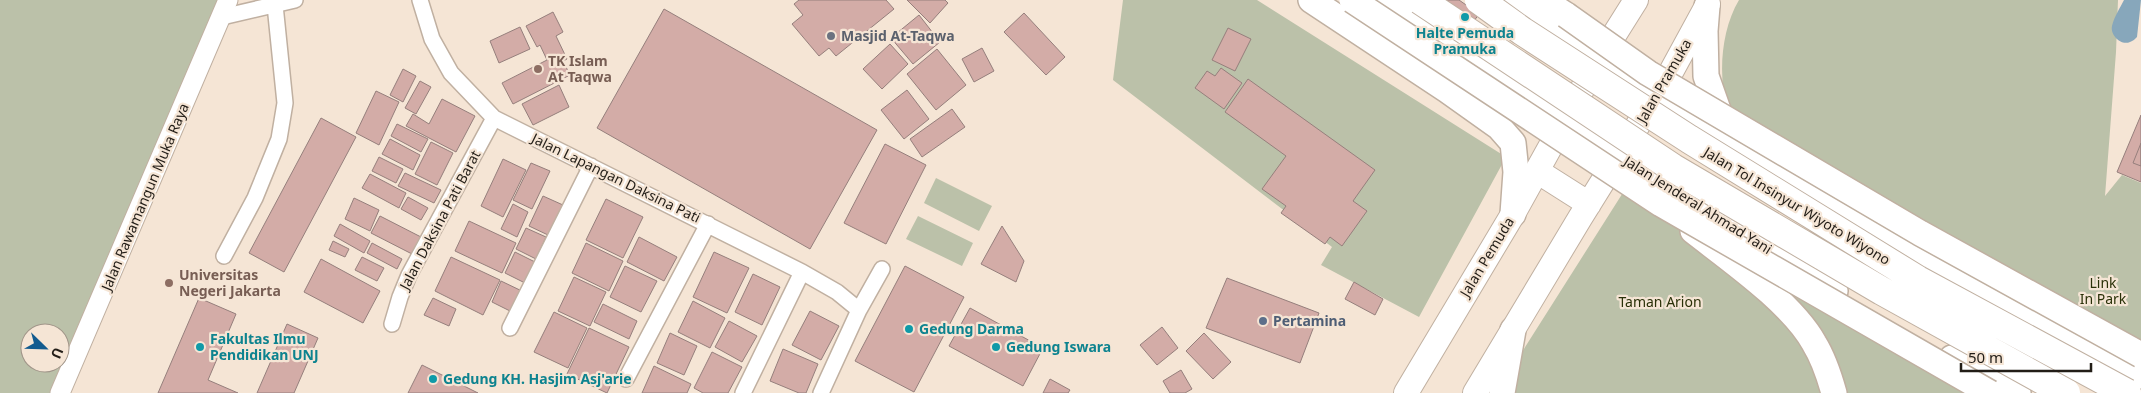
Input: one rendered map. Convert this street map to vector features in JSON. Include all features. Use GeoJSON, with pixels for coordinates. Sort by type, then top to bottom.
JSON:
{"type":"FeatureCollection","features":[{"type":"Feature","properties":{"kind":"highway"},"geometry":{"type":"LineString","coordinates":[[1311,0],[1447,90],[1499,127],[1513,143],[1516,172],[1513,214]]}},
{"type":"Feature","properties":{"kind":"highway"},"geometry":{"type":"LineString","coordinates":[[1352,0],[1661,204],[1990,393]]}},
{"type":"Feature","properties":{"kind":"highway","name":"Jalan Jenderal Ahmad Yani"},"geometry":{"type":"LineString","coordinates":[[1387,0],[1620,156],[1851,301],[1938,351],[2018,393]]}},
{"type":"Feature","properties":{"kind":"highway"},"geometry":{"type":"LineString","coordinates":[[1420,0],[1672,168],[1882,291],[2066,393]]}},
{"type":"Feature","properties":{"kind":"highway","name":"Jalan Tol Insinyur Wiyoto Wiyono"},"geometry":{"type":"LineString","coordinates":[[1478,0],[1522,31],[1689,139],[1918,280],[2127,393]]}},
{"type":"Feature","properties":{"kind":"highway"},"geometry":{"type":"LineString","coordinates":[[1510,0],[1730,143],[1911,252],[2100,356],[2141,376]]}},
{"type":"Feature","properties":{"kind":"highway"},"geometry":{"type":"LineString","coordinates":[[1543,0],[1558,7],[1648,72],[1920,233],[2141,355]]}},
{"type":"Feature","properties":{"kind":"highway"},"geometry":{"type":"LineString","coordinates":[[1711,2],[1705,31],[1706,76],[1730,143]]}},
{"type":"Feature","properties":{"kind":"highway"},"geometry":{"type":"LineString","coordinates":[[1661,204],[1786,307],[1814,341],[1828,370],[1834,393]]}},
{"type":"Feature","properties":{"kind":"highway"},"geometry":{"type":"LineString","coordinates":[[1502,393],[1513,330]]}},
{"type":"Feature","properties":{"kind":"main road"},"geometry":{"type":"LineString","coordinates":[[1565,120],[1599,59],[1636,0]]}},
{"type":"Feature","properties":{"kind":"main road","name":"Jalan Pramuka"},"geometry":{"type":"LineString","coordinates":[[1620,156],[1711,2]]}},
{"type":"Feature","properties":{"kind":"main road","name":"Jalan Pemuda"},"geometry":{"type":"LineString","coordinates":[[1406,393],[1513,214],[1565,120]]}},
{"type":"Feature","properties":{"kind":"main road"},"geometry":{"type":"LineString","coordinates":[[1475,393],[1620,156]]}},
{"type":"Feature","properties":{"kind":"main road"},"geometry":{"type":"LineString","coordinates":[[1537,171],[1589,204]]}},
{"type":"Feature","properties":{"kind":"street"},"geometry":{"type":"LineString","coordinates":[[225,9],[274,5],[295,0]]}},
{"type":"Feature","properties":{"kind":"street","name":"Jalan Lapangan Daksina Pati"},"geometry":{"type":"LineString","coordinates":[[420,0],[432,39],[451,73],[494,118],[802,272],[837,292],[859,310]]}},
{"type":"Feature","properties":{"kind":"street"},"geometry":{"type":"LineString","coordinates":[[224,256],[255,198],[279,139],[285,103],[274,5]]}},
{"type":"Feature","properties":{"kind":"street","name":"Jalan Rawamangun Muka Raya"},"geometry":{"type":"LineString","coordinates":[[60,393],[225,9]]}},
{"type":"Feature","properties":{"kind":"street","name":"Jalan Daksina Pati Barat"},"geometry":{"type":"LineString","coordinates":[[392,324],[400,297],[410,275],[494,118]]}},
{"type":"Feature","properties":{"kind":"street"},"geometry":{"type":"LineString","coordinates":[[510,328],[590,166]]}},
{"type":"Feature","properties":{"kind":"street"},"geometry":{"type":"LineString","coordinates":[[626,379],[708,224]]}},
{"type":"Feature","properties":{"kind":"street"},"geometry":{"type":"LineString","coordinates":[[821,393],[859,310],[882,269]]}},
{"type":"Feature","properties":{"kind":"street"},"geometry":{"type":"LineString","coordinates":[[743,393],[802,272]]}},
{"type":"Feature","properties":{"kind":"green space"},"geometry":{"type":"Polygon","coordinates":[[[0,0],[228,0],[70,370],[70,323],[20,323],[20,373],[69,373],[60,393],[0,393],[0,0]]]}},
{"type":"Feature","properties":{"kind":"green space"},"geometry":{"type":"Polygon","coordinates":[[[1123,0],[1257,0],[1506,157],[1419,317],[1321,265],[1332,247],[1113,80],[1123,0]]]}},
{"type":"Feature","properties":{"kind":"green space","name":"Link In Park"},"geometry":{"type":"Polygon","coordinates":[[[1739,0],[2118,0],[2105,196],[2122,175],[2141,183],[2141,355],[1728,113],[1723,85],[1723,55],[1728,26],[1739,0]]]}},
{"type":"Feature","properties":{"kind":"green space"},"geometry":{"type":"Polygon","coordinates":[[[936,178],[992,206],[979,231],[924,203],[936,178]]]}},
{"type":"Feature","properties":{"kind":"green space","name":"Taman Arion"},"geometry":{"type":"Polygon","coordinates":[[[1631,180],[1987,393],[1496,393],[1631,180]]]}},
{"type":"Feature","properties":{"kind":"green space"},"geometry":{"type":"Polygon","coordinates":[[[918,216],[973,243],[962,266],[906,239],[918,216]]]}},
{"type":"Feature","properties":{"kind":"water"},"geometry":{"type":"Polygon","coordinates":[[[2124,0],[2141,0],[2137,37],[2127,43],[2117,39],[2112,29],[2114,19],[2124,0]]]}},
{"type":"Feature","properties":{"kind":"building","name":"Masjid At-Taqwa"},"geometry":{"type":"Polygon","coordinates":[[[799,0],[886,0],[894,9],[836,56],[829,48],[819,56],[792,24],[803,15],[794,4],[799,0]]]}},
{"type":"Feature","properties":{"kind":"building"},"geometry":{"type":"Polygon","coordinates":[[[907,0],[945,0],[948,3],[930,23],[907,0]]]}},
{"type":"Feature","properties":{"kind":"building","name":"Halte Pemuda Pramuka"},"geometry":{"type":"Polygon","coordinates":[[[1428,0],[1459,0],[1479,14],[1469,28],[1428,0]]]}},
{"type":"Feature","properties":{"kind":"building"},"geometry":{"type":"Polygon","coordinates":[[[664,9],[877,130],[810,249],[597,128],[664,9]]]}},
{"type":"Feature","properties":{"kind":"building"},"geometry":{"type":"Polygon","coordinates":[[[553,12],[563,32],[556,36],[567,59],[563,61],[570,75],[513,104],[502,83],[547,60],[540,45],[537,47],[526,26],[553,12]]]}},
{"type":"Feature","properties":{"kind":"building"},"geometry":{"type":"Polygon","coordinates":[[[1024,13],[1065,57],[1046,75],[1004,32],[1024,13]]]}},
{"type":"Feature","properties":{"kind":"building"},"geometry":{"type":"Polygon","coordinates":[[[919,15],[940,42],[913,64],[891,38],[919,15]]]}},
{"type":"Feature","properties":{"kind":"building"},"geometry":{"type":"Polygon","coordinates":[[[520,27],[530,49],[499,63],[490,41],[520,27]]]}},
{"type":"Feature","properties":{"kind":"building"},"geometry":{"type":"Polygon","coordinates":[[[1228,28],[1251,39],[1235,71],[1212,60],[1228,28]]]}},
{"type":"Feature","properties":{"kind":"building"},"geometry":{"type":"Polygon","coordinates":[[[890,44],[908,64],[882,89],[863,69],[890,44]]]}},
{"type":"Feature","properties":{"kind":"building"},"geometry":{"type":"Polygon","coordinates":[[[982,48],[994,71],[974,82],[962,59],[982,48]]]}},
{"type":"Feature","properties":{"kind":"building"},"geometry":{"type":"Polygon","coordinates":[[[937,49],[966,85],[936,110],[907,74],[937,49]]]}},
{"type":"Feature","properties":{"kind":"building"},"geometry":{"type":"Polygon","coordinates":[[[1221,68],[1242,83],[1224,109],[1195,88],[1207,71],[1215,76],[1221,68]]]}},
{"type":"Feature","properties":{"kind":"building"},"geometry":{"type":"Polygon","coordinates":[[[403,69],[416,76],[403,102],[390,95],[403,69]]]}},
{"type":"Feature","properties":{"kind":"building"},"geometry":{"type":"Polygon","coordinates":[[[1248,79],[1375,170],[1353,201],[1367,211],[1342,246],[1330,237],[1325,244],[1281,213],[1286,206],[1262,189],[1286,156],[1225,112],[1248,79]]]}},
{"type":"Feature","properties":{"kind":"building"},"geometry":{"type":"Polygon","coordinates":[[[420,81],[431,87],[416,114],[405,108],[420,81]]]}},
{"type":"Feature","properties":{"kind":"building"},"geometry":{"type":"Polygon","coordinates":[[[559,85],[569,107],[533,125],[522,104],[559,85]]]}},
{"type":"Feature","properties":{"kind":"building"},"geometry":{"type":"Polygon","coordinates":[[[907,90],[929,119],[904,139],[881,110],[907,90]]]}},
{"type":"Feature","properties":{"kind":"building"},"geometry":{"type":"Polygon","coordinates":[[[376,91],[399,102],[379,145],[356,133],[376,91]]]}},
{"type":"Feature","properties":{"kind":"building"},"geometry":{"type":"Polygon","coordinates":[[[442,99],[475,116],[456,152],[406,126],[413,114],[429,124],[442,99]]]}},
{"type":"Feature","properties":{"kind":"building"},"geometry":{"type":"Polygon","coordinates":[[[952,109],[965,127],[922,157],[910,139],[952,109]]]}},
{"type":"Feature","properties":{"kind":"building"},"geometry":{"type":"Polygon","coordinates":[[[2141,115],[2141,182],[2117,172],[2141,115]]]}},
{"type":"Feature","properties":{"kind":"building"},"geometry":{"type":"Polygon","coordinates":[[[321,118],[356,137],[284,272],[249,253],[321,118]]]}},
{"type":"Feature","properties":{"kind":"building"},"geometry":{"type":"Polygon","coordinates":[[[397,124],[428,139],[421,152],[391,136],[397,124]]]}},
{"type":"Feature","properties":{"kind":"building"},"geometry":{"type":"Polygon","coordinates":[[[390,139],[420,155],[413,170],[382,154],[390,139]]]}},
{"type":"Feature","properties":{"kind":"building"},"geometry":{"type":"Polygon","coordinates":[[[431,142],[453,153],[437,185],[415,174],[431,142]]]}},
{"type":"Feature","properties":{"kind":"building"},"geometry":{"type":"Polygon","coordinates":[[[2141,143],[2141,166],[2133,163],[2141,143]]]}},
{"type":"Feature","properties":{"kind":"building"},"geometry":{"type":"Polygon","coordinates":[[[885,144],[926,165],[886,244],[844,223],[885,144]]]}},
{"type":"Feature","properties":{"kind":"building"},"geometry":{"type":"Polygon","coordinates":[[[379,157],[403,169],[396,183],[372,171],[379,157]]]}},
{"type":"Feature","properties":{"kind":"building"},"geometry":{"type":"Polygon","coordinates":[[[503,159],[526,170],[503,217],[481,206],[503,159]]]}},
{"type":"Feature","properties":{"kind":"building"},"geometry":{"type":"Polygon","coordinates":[[[531,163],[550,171],[532,209],[513,200],[531,163]]]}},
{"type":"Feature","properties":{"kind":"building"},"geometry":{"type":"Polygon","coordinates":[[[405,173],[441,190],[434,203],[398,186],[405,173]]]}},
{"type":"Feature","properties":{"kind":"building"},"geometry":{"type":"Polygon","coordinates":[[[370,174],[406,193],[399,208],[362,188],[370,174]]]}},
{"type":"Feature","properties":{"kind":"building"},"geometry":{"type":"Polygon","coordinates":[[[543,196],[563,205],[548,235],[529,226],[543,196]]]}},
{"type":"Feature","properties":{"kind":"building"},"geometry":{"type":"Polygon","coordinates":[[[408,197],[428,208],[421,220],[401,209],[408,197]]]}},
{"type":"Feature","properties":{"kind":"building"},"geometry":{"type":"Polygon","coordinates":[[[354,198],[379,210],[370,231],[345,219],[354,198]]]}},
{"type":"Feature","properties":{"kind":"building"},"geometry":{"type":"Polygon","coordinates":[[[606,199],[643,217],[623,258],[586,240],[606,199]]]}},
{"type":"Feature","properties":{"kind":"building"},"geometry":{"type":"Polygon","coordinates":[[[513,204],[528,212],[517,237],[501,229],[513,204]]]}},
{"type":"Feature","properties":{"kind":"building"},"geometry":{"type":"Polygon","coordinates":[[[380,216],[421,237],[412,254],[371,233],[380,216]]]}},
{"type":"Feature","properties":{"kind":"building"},"geometry":{"type":"Polygon","coordinates":[[[469,221],[516,243],[502,273],[455,251],[469,221]]]}},
{"type":"Feature","properties":{"kind":"building"},"geometry":{"type":"Polygon","coordinates":[[[340,224],[370,241],[364,253],[334,236],[340,224]]]}},
{"type":"Feature","properties":{"kind":"building"},"geometry":{"type":"Polygon","coordinates":[[[1002,226],[1024,261],[1016,282],[981,264],[1002,226]]]}},
{"type":"Feature","properties":{"kind":"building"},"geometry":{"type":"Polygon","coordinates":[[[526,228],[546,237],[536,259],[516,249],[526,228]]]}},
{"type":"Feature","properties":{"kind":"building"},"geometry":{"type":"Polygon","coordinates":[[[639,237],[677,257],[664,281],[627,262],[639,237]]]}},
{"type":"Feature","properties":{"kind":"building"},"geometry":{"type":"Polygon","coordinates":[[[333,241],[349,249],[345,257],[329,250],[333,241]]]}},
{"type":"Feature","properties":{"kind":"building"},"geometry":{"type":"Polygon","coordinates":[[[372,243],[402,259],[397,269],[367,253],[372,243]]]}},
{"type":"Feature","properties":{"kind":"building"},"geometry":{"type":"Polygon","coordinates":[[[586,243],[623,261],[609,291],[572,273],[586,243]]]}},
{"type":"Feature","properties":{"kind":"building"},"geometry":{"type":"Polygon","coordinates":[[[515,252],[537,263],[527,284],[505,273],[515,252]]]}},
{"type":"Feature","properties":{"kind":"building"},"geometry":{"type":"Polygon","coordinates":[[[714,252],[749,268],[727,313],[693,297],[714,252]]]}},
{"type":"Feature","properties":{"kind":"building"},"geometry":{"type":"Polygon","coordinates":[[[362,257],[384,268],[377,281],[355,270],[362,257]]]}},
{"type":"Feature","properties":{"kind":"building"},"geometry":{"type":"Polygon","coordinates":[[[451,257],[500,280],[483,315],[435,291],[451,257]]]}},
{"type":"Feature","properties":{"kind":"building"},"geometry":{"type":"Polygon","coordinates":[[[321,259],[380,291],[363,323],[304,292],[321,259]]]}},
{"type":"Feature","properties":{"kind":"building"},"geometry":{"type":"Polygon","coordinates":[[[625,266],[657,281],[641,312],[610,297],[625,266]]]}},
{"type":"Feature","properties":{"kind":"building","name":"Gedung Darma"},"geometry":{"type":"Polygon","coordinates":[[[905,266],[964,297],[914,392],[855,361],[905,266]]]}},
{"type":"Feature","properties":{"kind":"building"},"geometry":{"type":"Polygon","coordinates":[[[753,274],[780,287],[762,325],[735,312],[753,274]]]}},
{"type":"Feature","properties":{"kind":"building"},"geometry":{"type":"Polygon","coordinates":[[[574,277],[606,292],[590,326],[558,311],[574,277]]]}},
{"type":"Feature","properties":{"kind":"building","name":"Pertamina"},"geometry":{"type":"Polygon","coordinates":[[[1227,278],[1319,313],[1300,363],[1206,328],[1227,278]]]}},
{"type":"Feature","properties":{"kind":"building"},"geometry":{"type":"Polygon","coordinates":[[[501,281],[526,293],[516,314],[492,302],[501,281]]]}},
{"type":"Feature","properties":{"kind":"building"},"geometry":{"type":"Polygon","coordinates":[[[1354,282],[1383,299],[1375,315],[1345,299],[1354,282]]]}},
{"type":"Feature","properties":{"kind":"building","name":"Fakultas Ilmu Pendidikan UNJ"},"geometry":{"type":"Polygon","coordinates":[[[199,298],[236,314],[208,380],[238,393],[158,393],[199,298]]]}},
{"type":"Feature","properties":{"kind":"building"},"geometry":{"type":"Polygon","coordinates":[[[433,298],[456,309],[449,326],[424,315],[433,298]]]}},
{"type":"Feature","properties":{"kind":"building"},"geometry":{"type":"Polygon","coordinates":[[[693,301],[725,318],[710,348],[678,332],[693,301]]]}},
{"type":"Feature","properties":{"kind":"building"},"geometry":{"type":"Polygon","coordinates":[[[603,304],[637,321],[629,339],[594,322],[603,304]]]}},
{"type":"Feature","properties":{"kind":"building","name":"Gedung Iswara"},"geometry":{"type":"Polygon","coordinates":[[[970,308],[1043,348],[1023,386],[949,346],[970,308]]]}},
{"type":"Feature","properties":{"kind":"building"},"geometry":{"type":"Polygon","coordinates":[[[810,311],[839,326],[821,360],[792,345],[810,311]]]}},
{"type":"Feature","properties":{"kind":"building"},"geometry":{"type":"Polygon","coordinates":[[[554,312],[587,328],[568,368],[534,352],[554,312]]]}},
{"type":"Feature","properties":{"kind":"building"},"geometry":{"type":"Polygon","coordinates":[[[729,321],[757,336],[742,362],[715,347],[729,321]]]}},
{"type":"Feature","properties":{"kind":"building","name":"Fakultas Ilmu Pendidikan UNJ"},"geometry":{"type":"Polygon","coordinates":[[[287,324],[318,338],[294,393],[257,393],[287,324]]]}},
{"type":"Feature","properties":{"kind":"building"},"geometry":{"type":"Polygon","coordinates":[[[1162,327],[1178,348],[1157,365],[1140,345],[1162,327]]]}},
{"type":"Feature","properties":{"kind":"building"},"geometry":{"type":"Polygon","coordinates":[[[589,328],[629,347],[607,393],[567,374],[589,328]]]}},
{"type":"Feature","properties":{"kind":"building"},"geometry":{"type":"Polygon","coordinates":[[[670,333],[697,346],[684,375],[657,363],[670,333]]]}},
{"type":"Feature","properties":{"kind":"building"},"geometry":{"type":"Polygon","coordinates":[[[1204,333],[1231,362],[1213,379],[1186,351],[1204,333]]]}},
{"type":"Feature","properties":{"kind":"building"},"geometry":{"type":"Polygon","coordinates":[[[783,349],[818,364],[806,393],[799,393],[770,381],[783,349]]]}},
{"type":"Feature","properties":{"kind":"building"},"geometry":{"type":"Polygon","coordinates":[[[712,352],[742,367],[728,393],[703,393],[694,388],[712,352]]]}},
{"type":"Feature","properties":{"kind":"building","name":"Gedung KH. Hasjim Asj'arie"},"geometry":{"type":"Polygon","coordinates":[[[422,365],[478,393],[408,393],[422,365]]]}},
{"type":"Feature","properties":{"kind":"building"},"geometry":{"type":"Polygon","coordinates":[[[654,366],[691,384],[687,393],[642,393],[654,366]]]}},
{"type":"Feature","properties":{"kind":"building"},"geometry":{"type":"Polygon","coordinates":[[[1181,370],[1192,389],[1185,393],[1170,393],[1163,381],[1181,370]]]}},
{"type":"Feature","properties":{"kind":"building"},"geometry":{"type":"Polygon","coordinates":[[[1050,379],[1070,390],[1068,393],[1043,393],[1050,379]]]}},
{"type":"Feature","properties":{"kind":"place","name":"Halte Pemuda Pramuka"},"geometry":{"type":"Point","coordinates":[1465,17]}},
{"type":"Feature","properties":{"kind":"place","name":"Masjid At-Taqwa"},"geometry":{"type":"Point","coordinates":[831,36]}},
{"type":"Feature","properties":{"kind":"place","name":"TK Islam At Taqwa"},"geometry":{"type":"Point","coordinates":[538,69]}},
{"type":"Feature","properties":{"kind":"place","name":"Universitas Negeri Jakarta"},"geometry":{"type":"Point","coordinates":[169,283]}},
{"type":"Feature","properties":{"kind":"place","name":"Pertamina"},"geometry":{"type":"Point","coordinates":[1263,321]}},
{"type":"Feature","properties":{"kind":"place","name":"Gedung Darma"},"geometry":{"type":"Point","coordinates":[909,329]}},
{"type":"Feature","properties":{"kind":"place","name":"Fakultas Ilmu Pendidikan UNJ"},"geometry":{"type":"Point","coordinates":[200,347]}},
{"type":"Feature","properties":{"kind":"place","name":"Gedung Iswara"},"geometry":{"type":"Point","coordinates":[996,347]}},
{"type":"Feature","properties":{"kind":"place","name":"Gedung KH. Hasjim Asj'arie"},"geometry":{"type":"Point","coordinates":[433,379]}}]}
